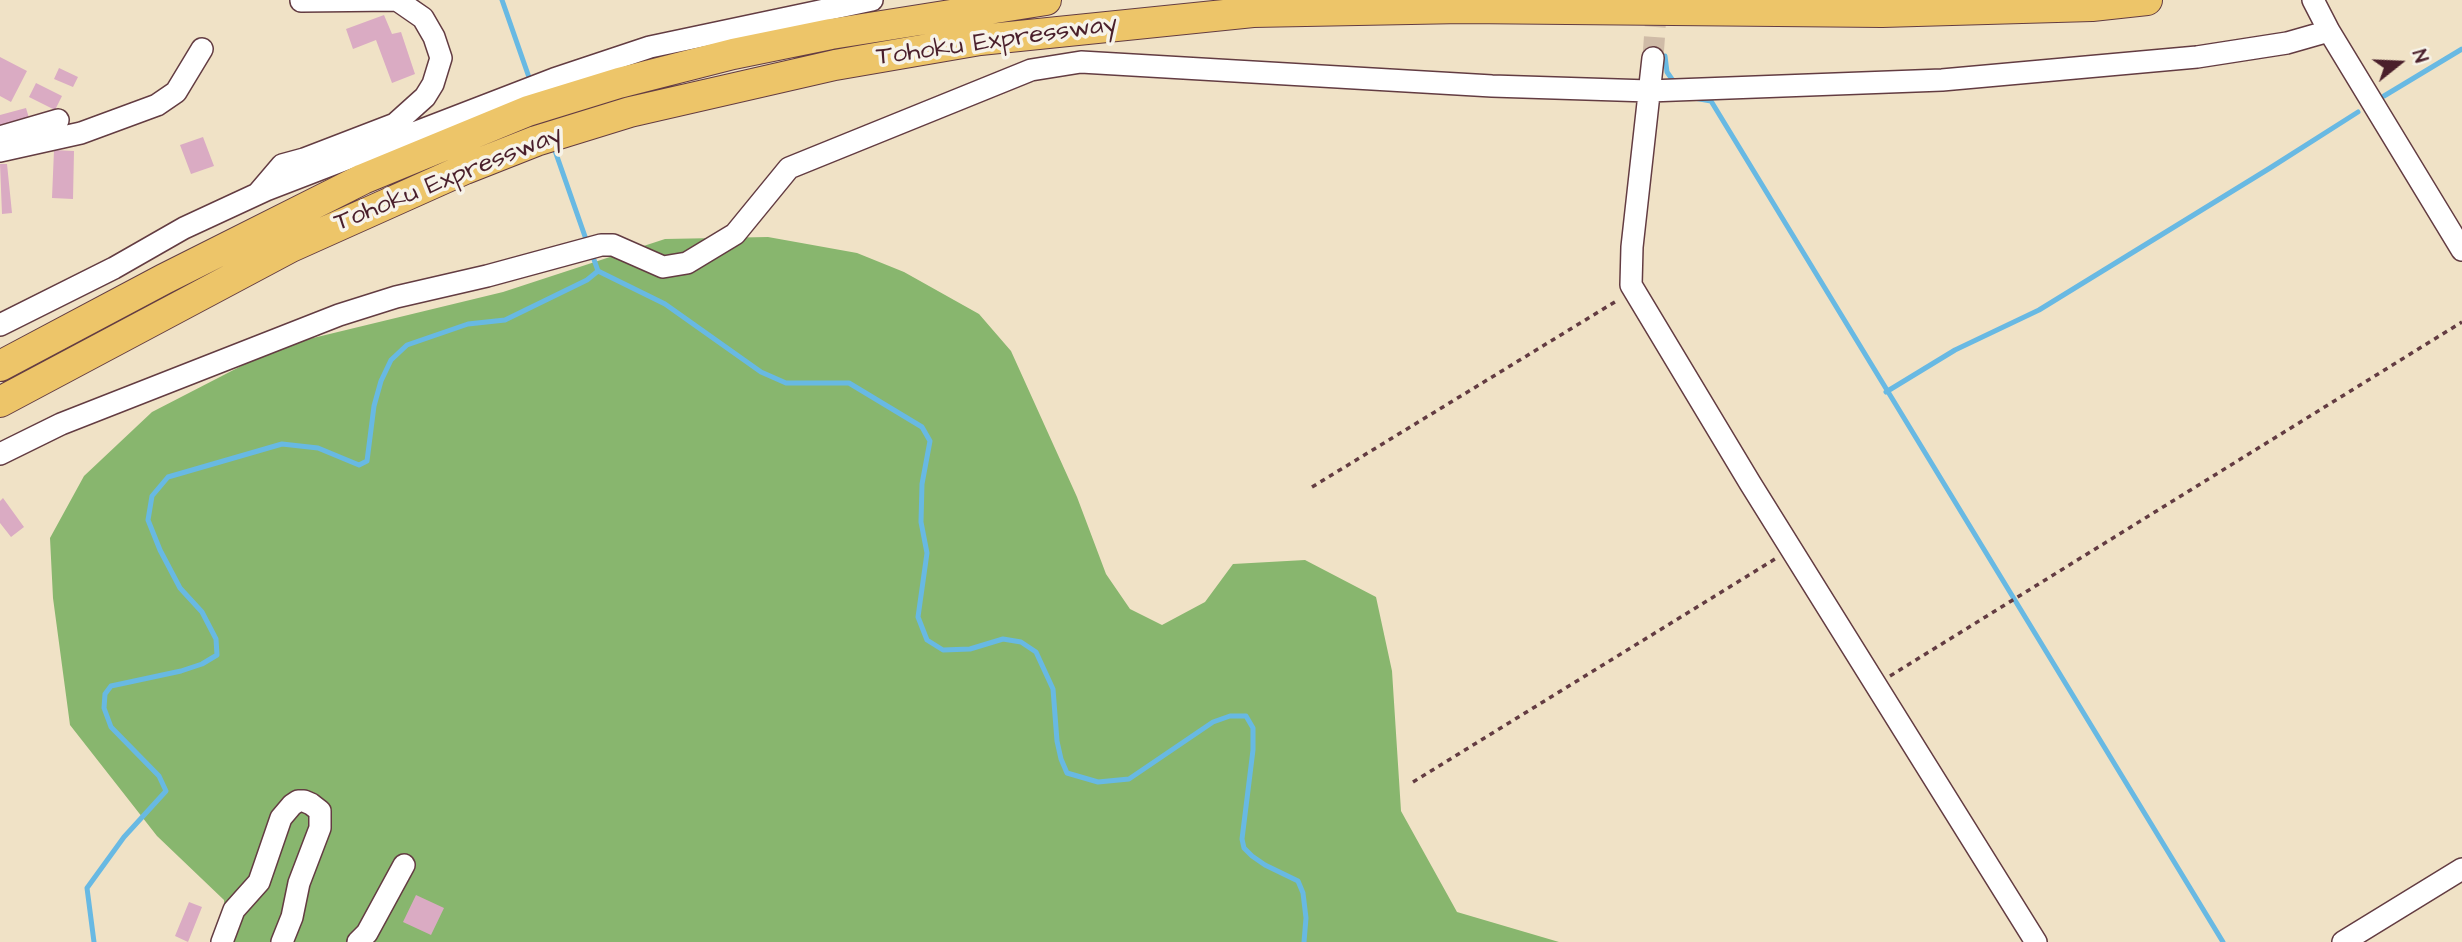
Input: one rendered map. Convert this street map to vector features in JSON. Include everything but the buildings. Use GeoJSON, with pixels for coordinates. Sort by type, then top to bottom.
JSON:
{"type":"FeatureCollection","features":[{"type":"Feature","properties":{"kind":"highway","name":"Tohoku Expressway"},"geometry":{"type":"LineString","coordinates":[[0,366],[363,179],[528,111],[619,83],[733,54],[831,34],[1046,0]]}},
{"type":"Feature","properties":{"kind":"highway","name":"Tohoku Expressway"},"geometry":{"type":"LineString","coordinates":[[0,402],[291,247],[466,169],[536,141],[630,112],[835,65],[980,40],[1253,12],[1463,8],[1882,12],[2092,6],[2147,0]]}},
{"type":"Feature","properties":{"kind":"street"},"geometry":{"type":"LineString","coordinates":[[258,194],[282,165],[395,124],[425,97],[433,84],[441,58],[434,37],[423,18],[397,0],[301,1]]}},
{"type":"Feature","properties":{"kind":"street"},"geometry":{"type":"LineString","coordinates":[[0,325],[114,268],[184,228],[258,194],[554,79],[650,47],[872,0]]}},
{"type":"Feature","properties":{"kind":"street"},"geometry":{"type":"LineString","coordinates":[[2314,0],[2329,32],[2462,250]]}},
{"type":"Feature","properties":{"kind":"street"},"geometry":{"type":"LineString","coordinates":[[0,454],[61,424],[339,315],[396,297],[487,276],[601,244],[613,245],[663,267],[687,263],[735,234],[789,168],[1031,70],[1081,62],[1492,86],[1649,91],[1942,80],[2171,60],[2287,43],[2329,32]]}},
{"type":"Feature","properties":{"kind":"street"},"geometry":{"type":"LineString","coordinates":[[0,151],[81,133],[157,105],[176,92],[202,49]]}},
{"type":"Feature","properties":{"kind":"street"},"geometry":{"type":"LineString","coordinates":[[1653,58],[1632,247],[1631,285],[1791,549],[2036,942]]}},
{"type":"Feature","properties":{"kind":"street"},"geometry":{"type":"LineString","coordinates":[[0,137],[58,120]]}},
{"type":"Feature","properties":{"kind":"street"},"geometry":{"type":"LineString","coordinates":[[222,942],[234,910],[259,882],[281,818],[292,805],[304,801],[320,811],[320,828],[299,883],[292,917],[282,942]]}},
{"type":"Feature","properties":{"kind":"street"},"geometry":{"type":"LineString","coordinates":[[358,942],[367,933],[404,865]]}},
{"type":"Feature","properties":{"kind":"street"},"geometry":{"type":"LineString","coordinates":[[2343,942],[2462,869]]}},
{"type":"Feature","properties":{"kind":"path"},"geometry":{"type":"LineString","coordinates":[[1312,487],[1634,290]]}},
{"type":"Feature","properties":{"kind":"path"},"geometry":{"type":"LineString","coordinates":[[1876,684],[2462,322]]}},
{"type":"Feature","properties":{"kind":"path"},"geometry":{"type":"LineString","coordinates":[[1413,782],[1791,549]]}},
{"type":"Feature","properties":{"kind":"green space"},"geometry":{"type":"Polygon","coordinates":[[[768,237],[857,253],[904,272],[979,314],[1011,351],[1077,497],[1106,574],[1130,609],[1162,625],[1205,602],[1233,564],[1305,560],[1376,597],[1392,671],[1401,811],[1457,912],[1559,942],[226,942],[224,900],[157,836],[70,725],[53,598],[50,538],[84,476],[152,412],[280,346],[503,292],[665,239],[768,237]]]}},
{"type":"Feature","properties":{"kind":"waterway"},"geometry":{"type":"LineString","coordinates":[[502,0],[531,83]]}},
{"type":"Feature","properties":{"kind":"waterway"},"geometry":{"type":"LineString","coordinates":[[2384,96],[2462,49]]}},
{"type":"Feature","properties":{"kind":"waterway"},"geometry":{"type":"LineString","coordinates":[[1665,56],[1667,72],[1676,85]]}},
{"type":"Feature","properties":{"kind":"waterway"},"geometry":{"type":"LineString","coordinates":[[1694,98],[1711,101],[2223,942]]}},
{"type":"Feature","properties":{"kind":"waterway"},"geometry":{"type":"LineString","coordinates":[[1886,392],[1955,350],[2039,310],[2358,112]]}},
{"type":"Feature","properties":{"kind":"waterway"},"geometry":{"type":"LineString","coordinates":[[553,145],[588,245]]}},
{"type":"Feature","properties":{"kind":"waterway"},"geometry":{"type":"LineString","coordinates":[[592,254],[598,271],[665,304],[761,372],[786,383],[849,383],[922,427],[930,441],[922,484],[921,522],[927,553],[918,617],[927,640],[943,650],[970,649],[1003,639],[1021,642],[1036,652],[1053,689],[1057,741],[1067,773],[1098,782],[1129,779],[1213,722],[1230,716],[1246,716],[1253,728],[1253,750],[1242,839],[1244,848],[1265,865],[1298,881],[1303,893],[1306,918],[1304,942]]}},
{"type":"Feature","properties":{"kind":"waterway"},"geometry":{"type":"LineString","coordinates":[[94,942],[87,888],[124,837],[166,791],[159,776],[111,727],[104,708],[105,694],[111,686],[181,671],[202,664],[217,655],[216,639],[202,612],[180,588],[160,550],[148,520],[152,496],[168,477],[282,444],[318,448],[359,465],[367,461],[374,406],[381,381],[391,360],[407,345],[468,324],[505,320],[587,280],[598,271]]}},
{"type":"Feature","properties":{"kind":"tunnel"},"geometry":{"type":"LineString","coordinates":[[1653,58],[1657,0]]}}]}
